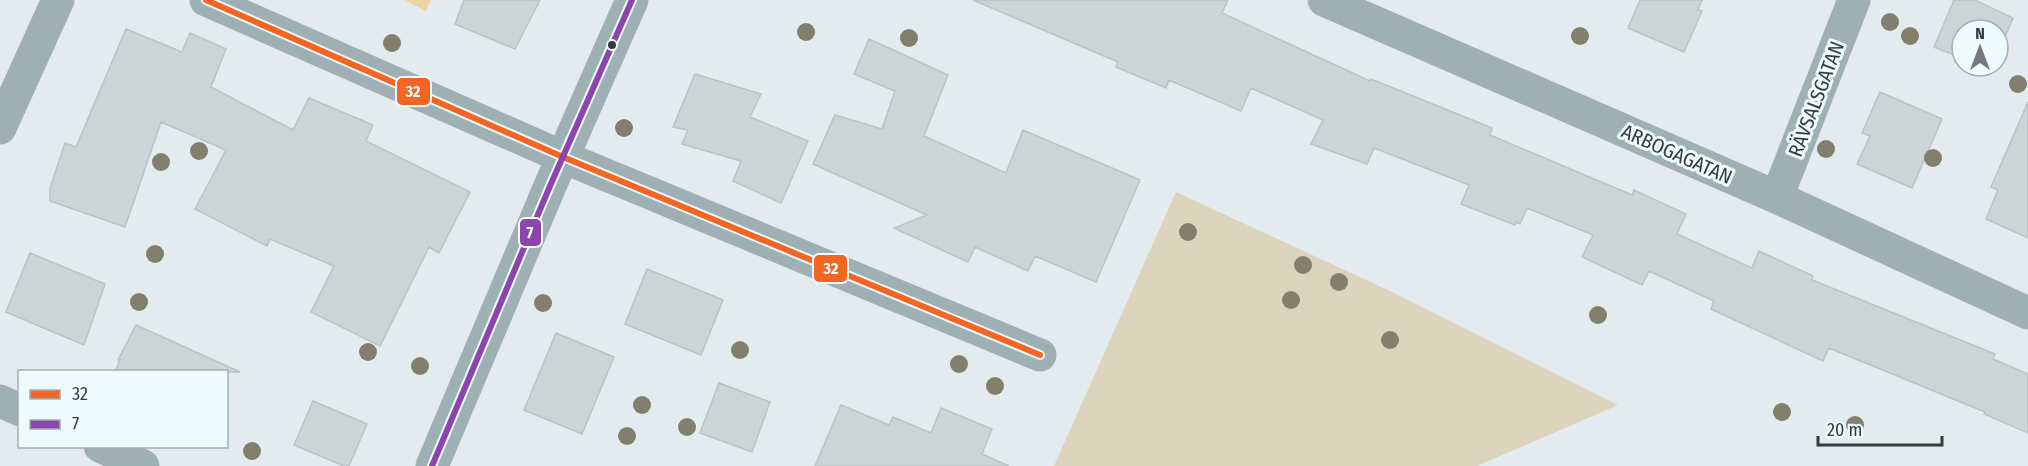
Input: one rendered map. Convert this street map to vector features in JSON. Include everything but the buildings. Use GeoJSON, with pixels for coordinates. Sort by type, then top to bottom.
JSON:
{"type":"FeatureCollection","features":[{"type":"Feature","properties":{"kind":"street"},"geometry":{"type":"LineString","coordinates":[[0,128],[58,0]]}},
{"type":"Feature","properties":{"kind":"street"},"geometry":{"type":"LineString","coordinates":[[206,0],[563,157],[1040,355]]}},
{"type":"Feature","properties":{"kind":"street"},"geometry":{"type":"LineString","coordinates":[[432,466],[632,0]]}},
{"type":"Feature","properties":{"kind":"street","name":"ARBOGAGATAN"},"geometry":{"type":"LineString","coordinates":[[1324,0],[1777,197],[2028,313]]}},
{"type":"Feature","properties":{"kind":"street","name":"RÄVSALSGATAN"},"geometry":{"type":"LineString","coordinates":[[1777,197],[1854,0]]}},
{"type":"Feature","properties":{"kind":"street"},"geometry":{"type":"LineString","coordinates":[[0,401],[18,409]]}},
{"type":"Feature","properties":{"kind":"street"},"geometry":{"type":"LineString","coordinates":[[102,448],[143,466]]}},
{"type":"Feature","properties":{"kind":"shaded area"},"geometry":{"type":"Polygon","coordinates":[[[405,0],[431,0],[426,11],[405,0]]]}},
{"type":"Feature","properties":{"kind":"shaded area"},"geometry":{"type":"Polygon","coordinates":[[[1176,192],[1388,290],[1618,405],[1477,466],[1054,466],[1176,192]]]}},
{"type":"Feature","properties":{"kind":"transit line","name":"32"},"geometry":{"type":"LineString","coordinates":[[206,0],[563,157],[1040,355]]}},
{"type":"Feature","properties":{"kind":"transit line","name":"7"},"geometry":{"type":"LineString","coordinates":[[432,466],[550,186],[632,0]]}}]}
